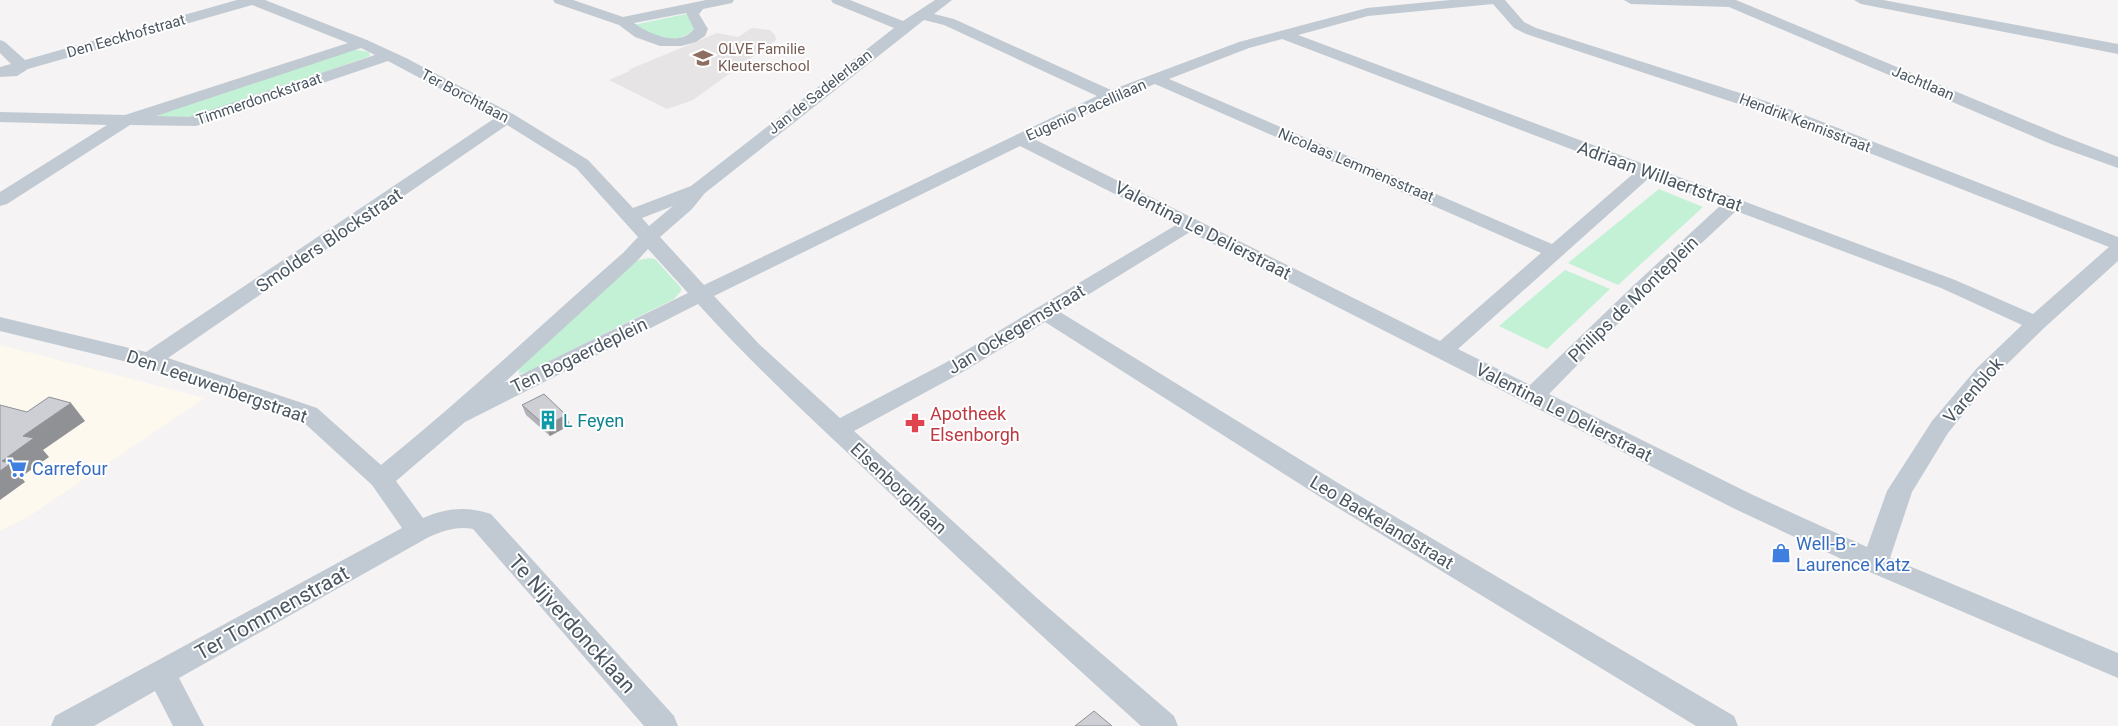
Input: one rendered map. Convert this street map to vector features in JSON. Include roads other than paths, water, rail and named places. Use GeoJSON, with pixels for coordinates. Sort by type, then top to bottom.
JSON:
{"type":"FeatureCollection","features":[{"type":"Feature","properties":{"kind":"street","name":"Ter Borchtlaan"},"geometry":{"type":"LineString","coordinates":[[252,0],[389,55],[507,118],[582,164],[649,236]]}},
{"type":"Feature","properties":{"kind":"street","name":"Den Eeckhofstraat"},"geometry":{"type":"LineString","coordinates":[[0,72],[252,0]]}},
{"type":"Feature","properties":{"kind":"street"},"geometry":{"type":"LineString","coordinates":[[560,0],[615,20],[623,21],[728,0]]}},
{"type":"Feature","properties":{"kind":"street"},"geometry":{"type":"LineString","coordinates":[[838,0],[904,27]]}},
{"type":"Feature","properties":{"kind":"street","name":"Jan de Sadelerlaan"},"geometry":{"type":"LineString","coordinates":[[649,236],[685,205],[698,189],[904,27],[945,0]]}},
{"type":"Feature","properties":{"kind":"street","name":"Eugenio Pacellilaan"},"geometry":{"type":"LineString","coordinates":[[701,295],[1110,96],[1244,45],[1366,12],[1497,0]]}},
{"type":"Feature","properties":{"kind":"street","name":"Hendrik Kennisstraat"},"geometry":{"type":"LineString","coordinates":[[1497,0],[1520,25],[1532,31],[1778,111],[2118,244]]}},
{"type":"Feature","properties":{"kind":"street"},"geometry":{"type":"LineString","coordinates":[[1631,0],[1730,2]]}},
{"type":"Feature","properties":{"kind":"street"},"geometry":{"type":"LineString","coordinates":[[1861,0],[2118,49]]}},
{"type":"Feature","properties":{"kind":"street","name":"Jachtlaan"},"geometry":{"type":"LineString","coordinates":[[1730,2],[2058,140],[2118,163]]}},
{"type":"Feature","properties":{"kind":"street"},"geometry":{"type":"LineString","coordinates":[[1349,3],[1366,12]]}},
{"type":"Feature","properties":{"kind":"street"},"geometry":{"type":"LineString","coordinates":[[623,21],[633,31],[663,43],[673,42],[700,33],[701,29],[692,14],[698,6]]}},
{"type":"Feature","properties":{"kind":"street"},"geometry":{"type":"LineString","coordinates":[[922,15],[949,22],[1110,96]]}},
{"type":"Feature","properties":{"kind":"street","name":"Adriaan Willaertstraat"},"geometry":{"type":"LineString","coordinates":[[1281,34],[1948,284],[2036,323]]}},
{"type":"Feature","properties":{"kind":"street","name":"Timmerdonckstraat"},"geometry":{"type":"LineString","coordinates":[[127,120],[150,110],[362,43]]}},
{"type":"Feature","properties":{"kind":"street"},"geometry":{"type":"LineString","coordinates":[[0,45],[22,66],[0,80]]}},
{"type":"Feature","properties":{"kind":"street","name":"Timmerdonckstraat"},"geometry":{"type":"LineString","coordinates":[[0,117],[190,122],[389,55]]}},
{"type":"Feature","properties":{"kind":"street","name":"Nicolaas Lemmensstraat"},"geometry":{"type":"LineString","coordinates":[[1156,79],[1555,252]]}},
{"type":"Feature","properties":{"kind":"street","name":"Smolders Blockstraat"},"geometry":{"type":"LineString","coordinates":[[150,360],[507,118]]}},
{"type":"Feature","properties":{"kind":"street"},"geometry":{"type":"LineString","coordinates":[[0,200],[127,120]]}},
{"type":"Feature","properties":{"kind":"street","name":"Valentina Le Delierstraat"},"geometry":{"type":"LineString","coordinates":[[1020,139],[1192,223],[1744,502],[1875,563],[2118,666]]}},
{"type":"Feature","properties":{"kind":"street"},"geometry":{"type":"LineString","coordinates":[[1442,350],[1647,171]]}},
{"type":"Feature","properties":{"kind":"street","name":"Jan de Sadelerlaan"},"geometry":{"type":"LineString","coordinates":[[630,216],[698,189]]}},
{"type":"Feature","properties":{"kind":"street","name":"Philips de Monteplein"},"geometry":{"type":"LineString","coordinates":[[1534,396],[1641,289],[1734,204]]}},
{"type":"Feature","properties":{"kind":"street","name":"Jan Ockegemstraat"},"geometry":{"type":"LineString","coordinates":[[837,430],[953,368],[1192,223]]}},
{"type":"Feature","properties":{"kind":"street","name":"Elsenborghlaan"},"geometry":{"type":"LineString","coordinates":[[649,236],[752,350],[1028,607],[1163,726]]}},
{"type":"Feature","properties":{"kind":"street","name":"Ten Bogaerdeplein"},"geometry":{"type":"LineString","coordinates":[[381,479],[457,416],[507,367],[630,257],[649,236]]}},
{"type":"Feature","properties":{"kind":"street","name":"Varenblok"},"geometry":{"type":"LineString","coordinates":[[1875,563],[1900,491],[1940,427],[1985,373],[2036,323],[2118,250]]}},
{"type":"Feature","properties":{"kind":"street","name":"Ten Bogaerdeplein"},"geometry":{"type":"LineString","coordinates":[[457,416],[701,295]]}},
{"type":"Feature","properties":{"kind":"street","name":"Leo Baekelandstraat"},"geometry":{"type":"LineString","coordinates":[[1046,313],[1334,494],[1723,726]]}},
{"type":"Feature","properties":{"kind":"street","name":"Den Leeuwenbergstraat"},"geometry":{"type":"LineString","coordinates":[[0,324],[150,360],[309,414],[381,479],[418,531]]}},
{"type":"Feature","properties":{"kind":"street","name":"Ter Tommenstraat"},"geometry":{"type":"LineString","coordinates":[[66,726],[162,675],[418,531],[446,518],[467,516],[482,521]]}},
{"type":"Feature","properties":{"kind":"street","name":"Te Nijverdoncklaan"},"geometry":{"type":"LineString","coordinates":[[482,521],[663,726]]}},
{"type":"Feature","properties":{"kind":"street"},"geometry":{"type":"LineString","coordinates":[[162,675],[189,726]]}},
{"type":"Feature","properties":{"kind":"place","name":"OLVE Familie Kleuterschool"},"geometry":{"type":"Point","coordinates":[703,58]}},
{"type":"Feature","properties":{"kind":"place","name":"L Feyen"},"geometry":{"type":"Point","coordinates":[548,420]}},
{"type":"Feature","properties":{"kind":"place","name":"Apotheek Elsenborgh"},"geometry":{"type":"Point","coordinates":[915,423]}},
{"type":"Feature","properties":{"kind":"place","name":"Carrefour"},"geometry":{"type":"Point","coordinates":[17,468]}},
{"type":"Feature","properties":{"kind":"place","name":"Well-B - Laurence Katz"},"geometry":{"type":"Point","coordinates":[1781,553]}}]}
